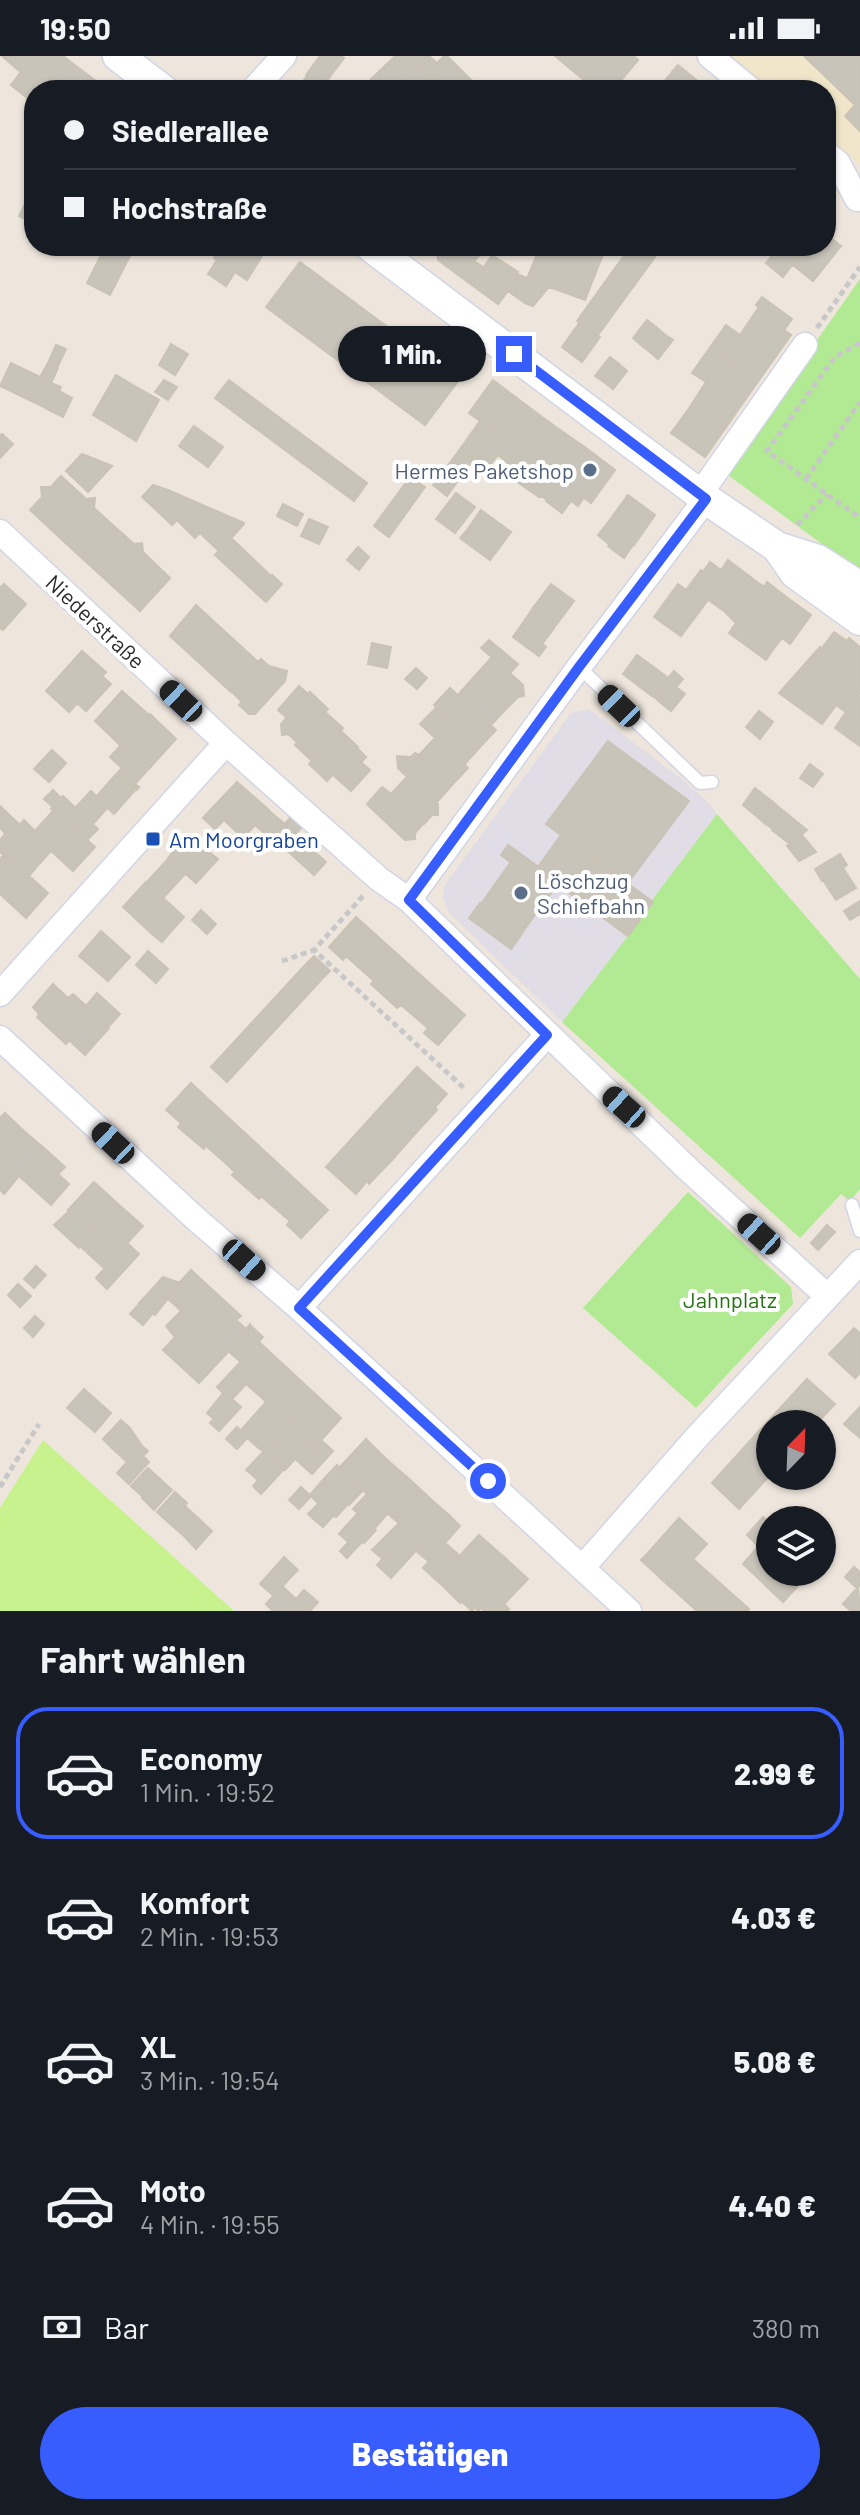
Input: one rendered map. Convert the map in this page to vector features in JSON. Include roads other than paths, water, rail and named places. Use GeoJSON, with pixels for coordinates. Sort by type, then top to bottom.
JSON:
{"type":"FeatureCollection","features":[{"type":"Feature","properties":{"kind":"street"},"geometry":{"type":"LineString","coordinates":[[118,56],[150,80]]}},
{"type":"Feature","properties":{"kind":"street"},"geometry":{"type":"LineString","coordinates":[[262,80],[284,56]]}},
{"type":"Feature","properties":{"kind":"street"},"geometry":{"type":"LineString","coordinates":[[710,56],[739,80]]}},
{"type":"Feature","properties":{"kind":"street"},"geometry":{"type":"LineString","coordinates":[[836,161],[857,199]]}},
{"type":"Feature","properties":{"kind":"street"},"geometry":{"type":"LineString","coordinates":[[383,256],[706,499],[777,547],[818,560],[860,587]]}},
{"type":"Feature","properties":{"kind":"street"},"geometry":{"type":"LineString","coordinates":[[409,900],[706,499],[707,484],[805,345]]}},
{"type":"Feature","properties":{"kind":"street","name":"Niederstraße"},"geometry":{"type":"LineString","coordinates":[[0,532],[226,743],[379,879],[409,900],[691,1172],[827,1296]]}},
{"type":"Feature","properties":{"kind":"street"},"geometry":{"type":"LineString","coordinates":[[777,547],[795,573],[860,620]]}},
{"type":"Feature","properties":{"kind":"street"},"geometry":{"type":"LineString","coordinates":[[0,994],[226,743]]}},
{"type":"Feature","properties":{"kind":"street"},"geometry":{"type":"LineString","coordinates":[[299,1308],[547,1035]]}},
{"type":"Feature","properties":{"kind":"street"},"geometry":{"type":"LineString","coordinates":[[0,1038],[629,1611]]}},
{"type":"Feature","properties":{"kind":"street"},"geometry":{"type":"LineString","coordinates":[[582,1568],[697,1437],[860,1262]]}},
{"type":"Feature","properties":{"kind":"lane"},"geometry":{"type":"LineString","coordinates":[[579,667],[700,783],[712,782]]}},
{"type":"Feature","properties":{"kind":"lane"},"geometry":{"type":"LineString","coordinates":[[852,1205],[860,1231]]}},
{"type":"Feature","properties":{"kind":"place","name":"Hermes Paketshop"},"geometry":{"type":"Point","coordinates":[590,470]}},
{"type":"Feature","properties":{"kind":"place","name":"Am Moorgraben"},"geometry":{"type":"Point","coordinates":[153,839]}},
{"type":"Feature","properties":{"kind":"place","name":"Löschzug Schiefbahn"},"geometry":{"type":"Point","coordinates":[521,893]}},
{"type":"Feature","properties":{"kind":"park label","name":"Jahnplatz"},"geometry":{"type":"Point","coordinates":[730,1299]}}]}
